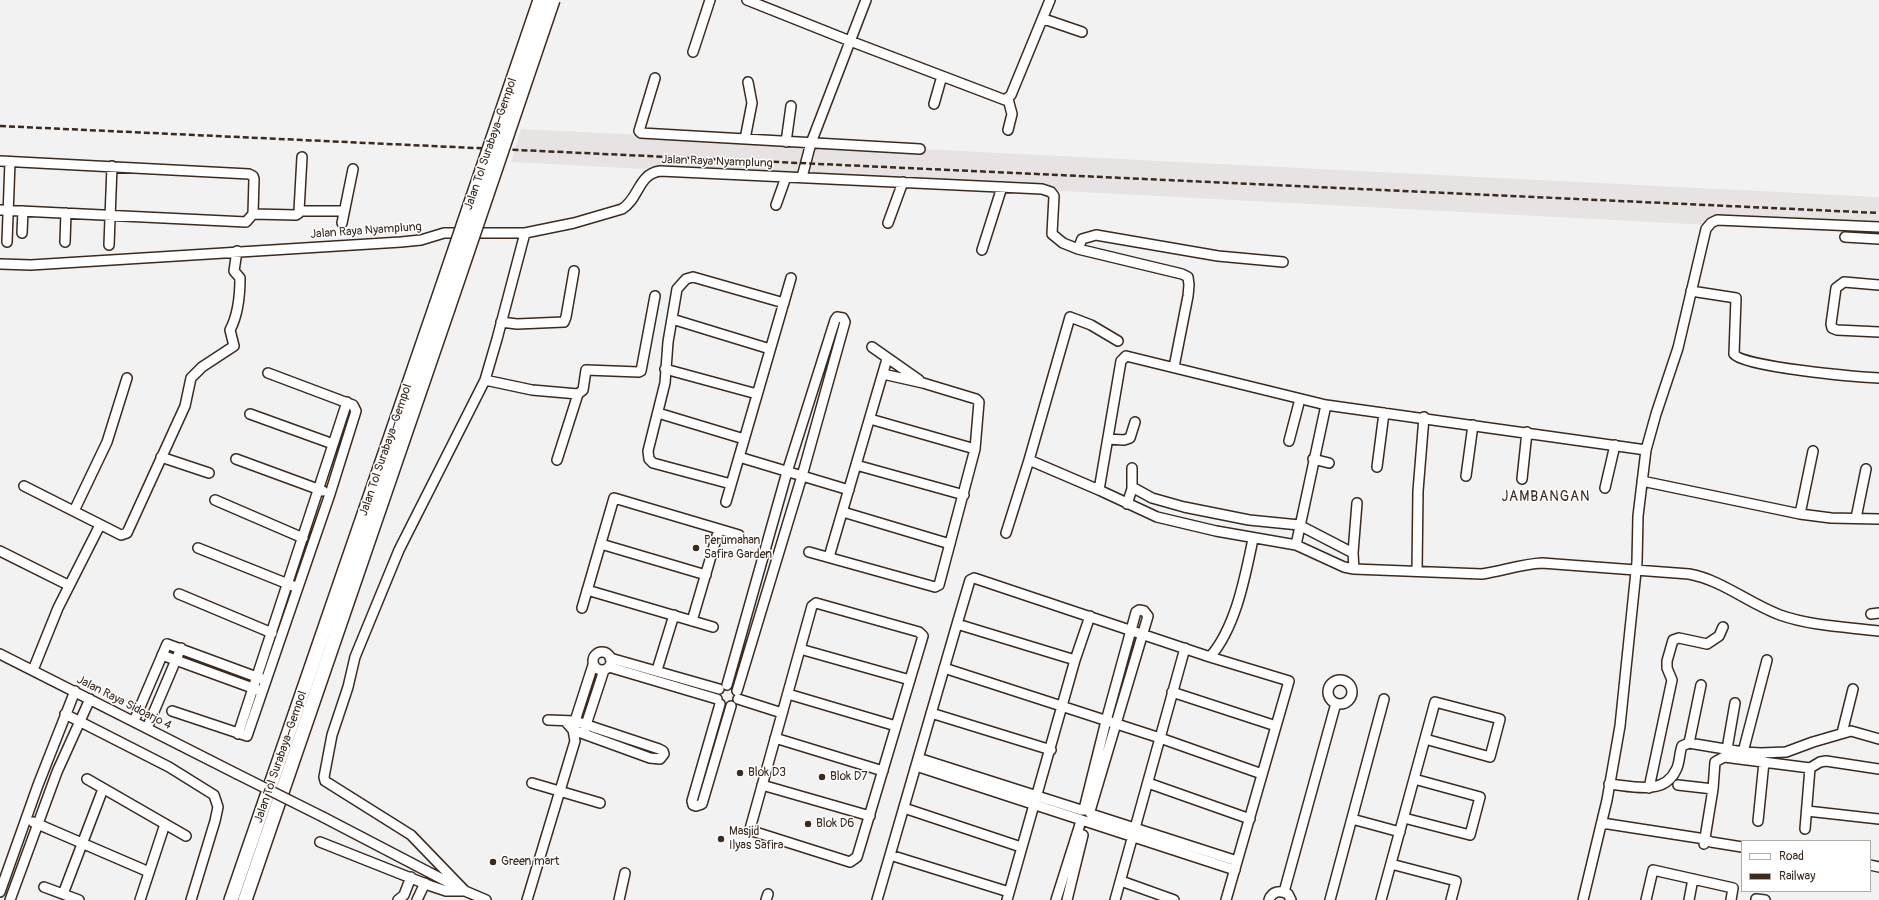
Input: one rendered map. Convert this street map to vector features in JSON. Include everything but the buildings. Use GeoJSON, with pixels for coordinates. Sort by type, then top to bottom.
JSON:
{"type":"FeatureCollection","features":[{"type":"Feature","properties":{"kind":"highway","name":"Jalan Tol Surabaya–Gempol"},"geometry":{"type":"LineString","coordinates":[[245,900],[442,307],[540,0]]}},
{"type":"Feature","properties":{"kind":"highway","name":"Jalan Tol Surabaya–Gempol"},"geometry":{"type":"LineString","coordinates":[[232,900],[442,307],[553,0]]}},
{"type":"Feature","properties":{"kind":"street"},"geometry":{"type":"LineString","coordinates":[[693,52],[710,0]]}},
{"type":"Feature","properties":{"kind":"street"},"geometry":{"type":"LineString","coordinates":[[802,178],[811,143],[866,0]]}},
{"type":"Feature","properties":{"kind":"street"},"geometry":{"type":"LineString","coordinates":[[1008,130],[1012,114],[1008,99],[1044,18],[1050,0]]}},
{"type":"Feature","properties":{"kind":"street"},"geometry":{"type":"LineString","coordinates":[[753,1],[850,41],[1003,99],[1008,99]]}},
{"type":"Feature","properties":{"kind":"street"},"geometry":{"type":"LineString","coordinates":[[1044,18],[1082,32]]}},
{"type":"Feature","properties":{"kind":"street"},"geometry":{"type":"LineString","coordinates":[[934,104],[942,76]]}},
{"type":"Feature","properties":{"kind":"street"},"geometry":{"type":"LineString","coordinates":[[655,78],[639,129],[640,132],[920,149]]}},
{"type":"Feature","properties":{"kind":"street"},"geometry":{"type":"LineString","coordinates":[[745,139],[752,103],[748,82]]}},
{"type":"Feature","properties":{"kind":"street"},"geometry":{"type":"LineString","coordinates":[[786,142],[791,106]]}},
{"type":"Feature","properties":{"kind":"street"},"geometry":{"type":"LineString","coordinates":[[253,214],[296,216],[299,213],[302,157]]}},
{"type":"Feature","properties":{"kind":"street"},"geometry":{"type":"LineString","coordinates":[[0,161],[112,166],[251,175],[254,179],[253,214],[246,222],[5,210]]}},
{"type":"Feature","properties":{"kind":"street"},"geometry":{"type":"LineString","coordinates":[[6,242],[5,210],[15,162]]}},
{"type":"Feature","properties":{"kind":"street"},"geometry":{"type":"LineString","coordinates":[[109,244],[112,166]]}},
{"type":"Feature","properties":{"kind":"street"},"geometry":{"type":"LineString","coordinates":[[342,223],[353,169]]}},
{"type":"Feature","properties":{"kind":"street","name":"Jalan Raya Nyamplung"},"geometry":{"type":"LineString","coordinates":[[3,264],[17,265],[411,241],[444,233],[525,233],[574,223],[622,209],[628,204],[646,176],[656,171],[1042,189],[1051,192],[1055,199],[1051,222],[1055,237],[1078,249]]}},
{"type":"Feature","properties":{"kind":"street"},"geometry":{"type":"LineString","coordinates":[[776,206],[786,177]]}},
{"type":"Feature","properties":{"kind":"street"},"geometry":{"type":"LineString","coordinates":[[888,223],[902,182]]}},
{"type":"Feature","properties":{"kind":"street"},"geometry":{"type":"LineString","coordinates":[[982,250],[1002,187]]}},
{"type":"Feature","properties":{"kind":"street"},"geometry":{"type":"LineString","coordinates":[[22,211],[22,233]]}},
{"type":"Feature","properties":{"kind":"street"},"geometry":{"type":"LineString","coordinates":[[299,211],[344,211]]}},
{"type":"Feature","properties":{"kind":"street"},"geometry":{"type":"LineString","coordinates":[[65,242],[66,213]]}},
{"type":"Feature","properties":{"kind":"street"},"geometry":{"type":"LineString","coordinates":[[1583,900],[1601,825],[1620,726],[1646,450],[1678,348],[1690,291],[1706,229],[1711,223],[1717,220],[1879,227]]}},
{"type":"Feature","properties":{"kind":"street"},"geometry":{"type":"LineString","coordinates":[[465,891],[411,835],[325,781],[324,777],[332,735],[348,687],[355,657],[372,614],[399,550],[485,380],[525,233]]}},
{"type":"Feature","properties":{"kind":"street"},"geometry":{"type":"LineString","coordinates":[[1174,367],[1190,285],[1188,277],[1182,274],[1078,249],[1082,239],[1096,235],[1218,256],[1283,262]]}},
{"type":"Feature","properties":{"kind":"street"},"geometry":{"type":"LineString","coordinates":[[1845,238],[1879,239]]}},
{"type":"Feature","properties":{"kind":"street"},"geometry":{"type":"LineString","coordinates":[[24,486],[121,535],[127,533],[185,406],[191,378],[202,367],[233,346],[230,331],[234,322],[240,278],[234,271],[238,251]]}},
{"type":"Feature","properties":{"kind":"street"},"geometry":{"type":"LineString","coordinates":[[501,324],[564,322],[574,271]]}},
{"type":"Feature","properties":{"kind":"street"},"geometry":{"type":"LineString","coordinates":[[731,484],[650,461],[648,452],[665,383],[665,369],[678,287],[690,277],[784,303]]}},
{"type":"Feature","properties":{"kind":"street"},"geometry":{"type":"LineString","coordinates":[[726,502],[791,278]]}},
{"type":"Feature","properties":{"kind":"street"},"geometry":{"type":"LineString","coordinates":[[1879,285],[1844,282],[1839,284],[1836,288],[1831,324],[1832,328],[1837,330],[1879,332]]}},
{"type":"Feature","properties":{"kind":"street"},"geometry":{"type":"LineString","coordinates":[[1690,291],[1736,298],[1734,354],[1737,357],[1758,363],[1819,373],[1879,378]]}},
{"type":"Feature","properties":{"kind":"street"},"geometry":{"type":"LineString","coordinates":[[557,460],[578,394],[584,390],[585,372],[588,369],[640,371],[655,296]]}},
{"type":"Feature","properties":{"kind":"street"},"geometry":{"type":"LineString","coordinates":[[718,689],[718,701],[692,801],[693,805],[696,806],[702,804],[730,706],[737,695],[846,322],[843,318],[837,317],[835,320],[787,472],[727,685]]}},
{"type":"Feature","properties":{"kind":"street"},"geometry":{"type":"LineString","coordinates":[[1006,533],[1069,321],[1073,317],[1091,325],[1118,341]]}},
{"type":"Feature","properties":{"kind":"street"},"geometry":{"type":"LineString","coordinates":[[672,319],[770,349]]}},
{"type":"Feature","properties":{"kind":"street"},"geometry":{"type":"LineString","coordinates":[[872,347],[923,383]]}},
{"type":"Feature","properties":{"kind":"street"},"geometry":{"type":"LineString","coordinates":[[1099,490],[1116,440],[1121,361],[1129,357],[1326,405],[1424,417],[1646,450]]}},
{"type":"Feature","properties":{"kind":"street"},"geometry":{"type":"LineString","coordinates":[[829,557],[887,359]]}},
{"type":"Feature","properties":{"kind":"street"},"geometry":{"type":"LineString","coordinates":[[665,369],[757,394]]}},
{"type":"Feature","properties":{"kind":"street"},"geometry":{"type":"LineString","coordinates":[[172,711],[247,736],[330,494],[356,411],[355,406],[347,402],[268,373]]}},
{"type":"Feature","properties":{"kind":"street"},"geometry":{"type":"LineString","coordinates":[[809,552],[937,587],[964,495],[975,449],[980,409],[979,400],[923,383],[883,374]]}},
{"type":"Feature","properties":{"kind":"street"},"geometry":{"type":"LineString","coordinates":[[74,512],[107,442],[127,378]]}},
{"type":"Feature","properties":{"kind":"street"},"geometry":{"type":"LineString","coordinates":[[485,380],[532,390],[578,394]]}},
{"type":"Feature","properties":{"kind":"street"},"geometry":{"type":"LineString","coordinates":[[1289,441],[1300,399]]}},
{"type":"Feature","properties":{"kind":"street"},"geometry":{"type":"LineString","coordinates":[[238,734],[347,402]]}},
{"type":"Feature","properties":{"kind":"street"},"geometry":{"type":"LineString","coordinates":[[1298,534],[1313,459],[1326,405]]}},
{"type":"Feature","properties":{"kind":"street"},"geometry":{"type":"LineString","coordinates":[[658,413],[744,439]]}},
{"type":"Feature","properties":{"kind":"street"},"geometry":{"type":"LineString","coordinates":[[1377,467],[1384,413]]}},
{"type":"Feature","properties":{"kind":"street"},"geometry":{"type":"LineString","coordinates":[[250,414],[333,444]]}},
{"type":"Feature","properties":{"kind":"street"},"geometry":{"type":"LineString","coordinates":[[1417,563],[1418,490],[1424,417]]}},
{"type":"Feature","properties":{"kind":"street"},"geometry":{"type":"LineString","coordinates":[[870,419],[975,449]]}},
{"type":"Feature","properties":{"kind":"street"},"geometry":{"type":"LineString","coordinates":[[1116,440],[1130,438],[1135,422]]}},
{"type":"Feature","properties":{"kind":"street"},"geometry":{"type":"LineString","coordinates":[[1466,476],[1472,425]]}},
{"type":"Feature","properties":{"kind":"street"},"geometry":{"type":"LineString","coordinates":[[1522,479],[1527,432]]}},
{"type":"Feature","properties":{"kind":"street"},"geometry":{"type":"LineString","coordinates":[[1605,488],[1615,445]]}},
{"type":"Feature","properties":{"kind":"street"},"geometry":{"type":"LineString","coordinates":[[1800,514],[1813,450]]}},
{"type":"Feature","properties":{"kind":"street"},"geometry":{"type":"LineString","coordinates":[[161,457],[209,474]]}},
{"type":"Feature","properties":{"kind":"street"},"geometry":{"type":"LineString","coordinates":[[738,457],[849,490]]}},
{"type":"Feature","properties":{"kind":"street"},"geometry":{"type":"LineString","coordinates":[[236,459],[330,494]]}},
{"type":"Feature","properties":{"kind":"street"},"geometry":{"type":"LineString","coordinates":[[1313,459],[1329,463]]}},
{"type":"Feature","properties":{"kind":"street"},"geometry":{"type":"LineString","coordinates":[[1028,460],[1099,490],[1145,495],[1159,508],[1218,522],[1253,539],[1298,534],[1344,567],[1353,560],[1357,503]]}},
{"type":"Feature","properties":{"kind":"street"},"geometry":{"type":"LineString","coordinates":[[856,465],[964,495]]}},
{"type":"Feature","properties":{"kind":"street"},"geometry":{"type":"LineString","coordinates":[[1130,494],[1132,468]]}},
{"type":"Feature","properties":{"kind":"street"},"geometry":{"type":"LineString","coordinates":[[1856,518],[1866,469]]}},
{"type":"Feature","properties":{"kind":"street"},"geometry":{"type":"LineString","coordinates":[[1642,481],[1800,514],[1879,519]]}},
{"type":"Feature","properties":{"kind":"street"},"geometry":{"type":"LineString","coordinates":[[1130,494],[1159,508],[1218,522],[1266,523],[1298,534],[1353,560],[1417,563],[1482,574],[1520,565],[1542,563],[1636,562],[1703,577],[1717,582],[1763,608],[1801,621],[1879,631]]}},
{"type":"Feature","properties":{"kind":"street"},"geometry":{"type":"LineString","coordinates":[[582,608],[614,498],[738,535]]}},
{"type":"Feature","properties":{"kind":"street"},"geometry":{"type":"LineString","coordinates":[[215,500],[303,538]]}},
{"type":"Feature","properties":{"kind":"street"},"geometry":{"type":"LineString","coordinates":[[842,512],[950,544]]}},
{"type":"Feature","properties":{"kind":"street"},"geometry":{"type":"LineString","coordinates":[[32,670],[68,585],[100,525]]}},
{"type":"Feature","properties":{"kind":"street"},"geometry":{"type":"LineString","coordinates":[[692,621],[719,529]]}},
{"type":"Feature","properties":{"kind":"street"},"geometry":{"type":"LineString","coordinates":[[1210,657],[1223,640],[1228,627],[1241,590],[1253,539]]}},
{"type":"Feature","properties":{"kind":"street"},"geometry":{"type":"LineString","coordinates":[[601,544],[706,575]]}},
{"type":"Feature","properties":{"kind":"street"},"geometry":{"type":"LineString","coordinates":[[198,548],[298,588]]}},
{"type":"Feature","properties":{"kind":"street"},"geometry":{"type":"LineString","coordinates":[[0,551],[68,585]]}},
{"type":"Feature","properties":{"kind":"street"},"geometry":{"type":"LineString","coordinates":[[878,900],[970,580],[974,578],[1210,657],[1289,681],[1226,900]]}},
{"type":"Feature","properties":{"kind":"street"},"geometry":{"type":"LineString","coordinates":[[587,590],[713,627]]}},
{"type":"Feature","properties":{"kind":"street"},"geometry":{"type":"LineString","coordinates":[[179,594],[272,633]]}},
{"type":"Feature","properties":{"kind":"street"},"geometry":{"type":"LineString","coordinates":[[816,603],[921,633],[923,637],[858,857],[850,862],[752,831],[750,827],[800,649],[812,606],[816,603]]}},
{"type":"Feature","properties":{"kind":"street"},"geometry":{"type":"LineString","coordinates":[[1056,900],[1085,816],[1116,725],[1148,615],[1144,611],[1137,611],[1106,721],[1085,816],[1067,900]]}},
{"type":"Feature","properties":{"kind":"street"},"geometry":{"type":"LineString","coordinates":[[657,670],[674,615]]}},
{"type":"Feature","properties":{"kind":"street"},"geometry":{"type":"LineString","coordinates":[[890,856],[1008,896],[1090,616]]}},
{"type":"Feature","properties":{"kind":"street"},"geometry":{"type":"LineString","coordinates":[[957,624],[1076,660]]}},
{"type":"Feature","properties":{"kind":"street"},"geometry":{"type":"LineString","coordinates":[[1649,788],[1672,680],[1667,668],[1667,661],[1673,640],[1679,638],[1707,644],[1719,636],[1723,627]]}},
{"type":"Feature","properties":{"kind":"street"},"geometry":{"type":"LineString","coordinates":[[134,721],[167,644],[267,680]]}},
{"type":"Feature","properties":{"kind":"street"},"geometry":{"type":"LineString","coordinates":[[147,728],[181,648]]}},
{"type":"Feature","properties":{"kind":"street"},"geometry":{"type":"LineString","coordinates":[[1116,900],[1185,648]]}},
{"type":"Feature","properties":{"kind":"street"},"geometry":{"type":"LineString","coordinates":[[800,649],[910,680]]}},
{"type":"Feature","properties":{"kind":"street"},"geometry":{"type":"LineString","coordinates":[[527,900],[575,741],[585,730],[608,665],[608,654],[600,651],[593,656],[593,665],[572,725],[575,741]]}},
{"type":"Feature","properties":{"kind":"street","name":"Jalan Raya Sidoarjo 4"},"geometry":{"type":"LineString","coordinates":[[0,654],[323,817],[465,891],[486,900]]}},
{"type":"Feature","properties":{"kind":"street"},"geometry":{"type":"LineString","coordinates":[[162,655],[263,692]]}},
{"type":"Feature","properties":{"kind":"street"},"geometry":{"type":"LineString","coordinates":[[1743,752],[1767,660]]}},
{"type":"Feature","properties":{"kind":"street"},"geometry":{"type":"LineString","coordinates":[[593,665],[600,670],[608,665],[657,670],[718,689],[727,685],[733,686],[737,695],[782,713]]}},
{"type":"Feature","properties":{"kind":"street"},"geometry":{"type":"LineString","coordinates":[[608,665],[730,706]]}},
{"type":"Feature","properties":{"kind":"street"},"geometry":{"type":"LineString","coordinates":[[944,668],[1062,708],[1160,738],[1262,774]]}},
{"type":"Feature","properties":{"kind":"street"},"geometry":{"type":"LineString","coordinates":[[1689,743],[1701,685]]}},
{"type":"Feature","properties":{"kind":"street"},"geometry":{"type":"LineString","coordinates":[[1842,733],[1853,688]]}},
{"type":"Feature","properties":{"kind":"street"},"geometry":{"type":"LineString","coordinates":[[0,892],[65,714],[75,691]]}},
{"type":"Feature","properties":{"kind":"street"},"geometry":{"type":"LineString","coordinates":[[1172,692],[1276,726]]}},
{"type":"Feature","properties":{"kind":"street"},"geometry":{"type":"LineString","coordinates":[[788,694],[896,726]]}},
{"type":"Feature","properties":{"kind":"street"},"geometry":{"type":"LineString","coordinates":[[10,900],[57,772],[90,699]]}},
{"type":"Feature","properties":{"kind":"street"},"geometry":{"type":"LineString","coordinates":[[1330,900],[1384,699]]}},
{"type":"Feature","properties":{"kind":"street"},"geometry":{"type":"LineString","coordinates":[[1381,900],[1435,702],[1500,720],[1490,757],[1425,739]]}},
{"type":"Feature","properties":{"kind":"street"},"geometry":{"type":"LineString","coordinates":[[1284,892],[1336,703]]}},
{"type":"Feature","properties":{"kind":"street"},"geometry":{"type":"LineString","coordinates":[[1727,749],[1735,703]]}},
{"type":"Feature","properties":{"kind":"street"},"geometry":{"type":"LineString","coordinates":[[931,713],[1051,750]]}},
{"type":"Feature","properties":{"kind":"street"},"geometry":{"type":"LineString","coordinates":[[65,714],[169,767],[214,795],[218,807],[216,821],[192,900]]}},
{"type":"Feature","properties":{"kind":"street"},"geometry":{"type":"LineString","coordinates":[[548,720],[572,725],[585,730],[659,749],[663,751],[664,754],[660,759],[650,758],[602,742],[585,730]]}},
{"type":"Feature","properties":{"kind":"street"},"geometry":{"type":"LineString","coordinates":[[1609,784],[1649,788],[1660,787],[1670,780],[1678,766],[1682,746],[1689,743],[1743,752],[1786,752],[1842,733],[1856,732],[1879,738]]}},
{"type":"Feature","properties":{"kind":"street"},"geometry":{"type":"LineString","coordinates":[[775,738],[883,771]]}},
{"type":"Feature","properties":{"kind":"street"},"geometry":{"type":"LineString","coordinates":[[1706,842],[1715,762],[1718,759],[1724,757],[1810,768],[1820,762],[1826,761],[1879,770]]}},
{"type":"Feature","properties":{"kind":"street"},"geometry":{"type":"LineString","coordinates":[[917,762],[1034,806],[1085,816]]}},
{"type":"Feature","properties":{"kind":"street"},"geometry":{"type":"LineString","coordinates":[[917,762],[1037,796],[1085,816],[1174,846],[1235,870]]}},
{"type":"Feature","properties":{"kind":"street"},"geometry":{"type":"LineString","coordinates":[[1758,821],[1764,762]]}},
{"type":"Feature","properties":{"kind":"street"},"geometry":{"type":"LineString","coordinates":[[1805,829],[1810,768]]}},
{"type":"Feature","properties":{"kind":"street"},"geometry":{"type":"LineString","coordinates":[[1404,818],[1470,835],[1480,797],[1414,779]]}},
{"type":"Feature","properties":{"kind":"street"},"geometry":{"type":"LineString","coordinates":[[87,780],[186,836]]}},
{"type":"Feature","properties":{"kind":"street"},"geometry":{"type":"LineString","coordinates":[[532,783],[600,803]]}},
{"type":"Feature","properties":{"kind":"street"},"geometry":{"type":"LineString","coordinates":[[1148,783],[1250,819]]}},
{"type":"Feature","properties":{"kind":"street"},"geometry":{"type":"LineString","coordinates":[[762,785],[870,816]]}},
{"type":"Feature","properties":{"kind":"street"},"geometry":{"type":"LineString","coordinates":[[1678,785],[1713,789]]}},
{"type":"Feature","properties":{"kind":"street"},"geometry":{"type":"LineString","coordinates":[[63,894],[103,789]]}},
{"type":"Feature","properties":{"kind":"street"},"geometry":{"type":"LineString","coordinates":[[904,808],[1021,848]]}},
{"type":"Feature","properties":{"kind":"street"},"geometry":{"type":"LineString","coordinates":[[1807,811],[1879,819]]}},
{"type":"Feature","properties":{"kind":"street"},"geometry":{"type":"LineString","coordinates":[[1352,819],[1400,832]]}},
{"type":"Feature","properties":{"kind":"street"},"geometry":{"type":"LineString","coordinates":[[26,820],[149,872]]}},
{"type":"Feature","properties":{"kind":"street"},"geometry":{"type":"LineString","coordinates":[[140,900],[165,824]]}},
{"type":"Feature","properties":{"kind":"street"},"geometry":{"type":"LineString","coordinates":[[1601,825],[1706,842],[1741,846]]}},
{"type":"Feature","properties":{"kind":"street"},"geometry":{"type":"LineString","coordinates":[[320,842],[446,891],[465,891]]}},
{"type":"Feature","properties":{"kind":"street"},"geometry":{"type":"LineString","coordinates":[[1174,846],[1237,861]]}},
{"type":"Feature","properties":{"kind":"street"},"geometry":{"type":"LineString","coordinates":[[1391,864],[1456,881],[1451,900]]}},
{"type":"Feature","properties":{"kind":"street"},"geometry":{"type":"LineString","coordinates":[[1646,900],[1653,870],[1733,888],[1731,900]]}},
{"type":"Feature","properties":{"kind":"street"},"geometry":{"type":"LineString","coordinates":[[619,900],[625,873]]}},
{"type":"Feature","properties":{"kind":"street"},"geometry":{"type":"LineString","coordinates":[[398,900],[404,895],[410,877]]}},
{"type":"Feature","properties":{"kind":"street"},"geometry":{"type":"LineString","coordinates":[[1689,900],[1693,879]]}},
{"type":"Feature","properties":{"kind":"street"},"geometry":{"type":"LineString","coordinates":[[1121,881],[1174,900]]}},
{"type":"Feature","properties":{"kind":"street"},"geometry":{"type":"LineString","coordinates":[[417,900],[425,883]]}},
{"type":"Feature","properties":{"kind":"street"},"geometry":{"type":"LineString","coordinates":[[44,887],[79,900]]}},
{"type":"Feature","properties":{"kind":"street"},"geometry":{"type":"LineString","coordinates":[[1269,900],[1273,893],[1284,892],[1288,894],[1291,900]]}},
{"type":"Feature","properties":{"kind":"shaded area"},"geometry":{"type":"Polygon","coordinates":[[[521,129],[1879,197],[1879,234],[511,162],[521,129]]]}},
{"type":"Feature","properties":{"kind":"railway"},"geometry":{"type":"LineString","coordinates":[[0,126],[1879,213]]}},
{"type":"Feature","properties":{"kind":"place","name":"Perumahan Safira Garden"},"geometry":{"type":"Point","coordinates":[696,548]}},
{"type":"Feature","properties":{"kind":"place","name":"Blok D3"},"geometry":{"type":"Point","coordinates":[740,773]}},
{"type":"Feature","properties":{"kind":"place","name":"Blok D7"},"geometry":{"type":"Point","coordinates":[822,777]}},
{"type":"Feature","properties":{"kind":"place","name":"Blok D6"},"geometry":{"type":"Point","coordinates":[808,824]}},
{"type":"Feature","properties":{"kind":"place","name":"Masjid Ilyas Safira"},"geometry":{"type":"Point","coordinates":[721,839]}},
{"type":"Feature","properties":{"kind":"place","name":"Green mart"},"geometry":{"type":"Point","coordinates":[493,862]}},
{"type":"Feature","properties":{"kind":"district","name":"JAMBANGAN"},"geometry":{"type":"Point","coordinates":[1546,497]}}]}
